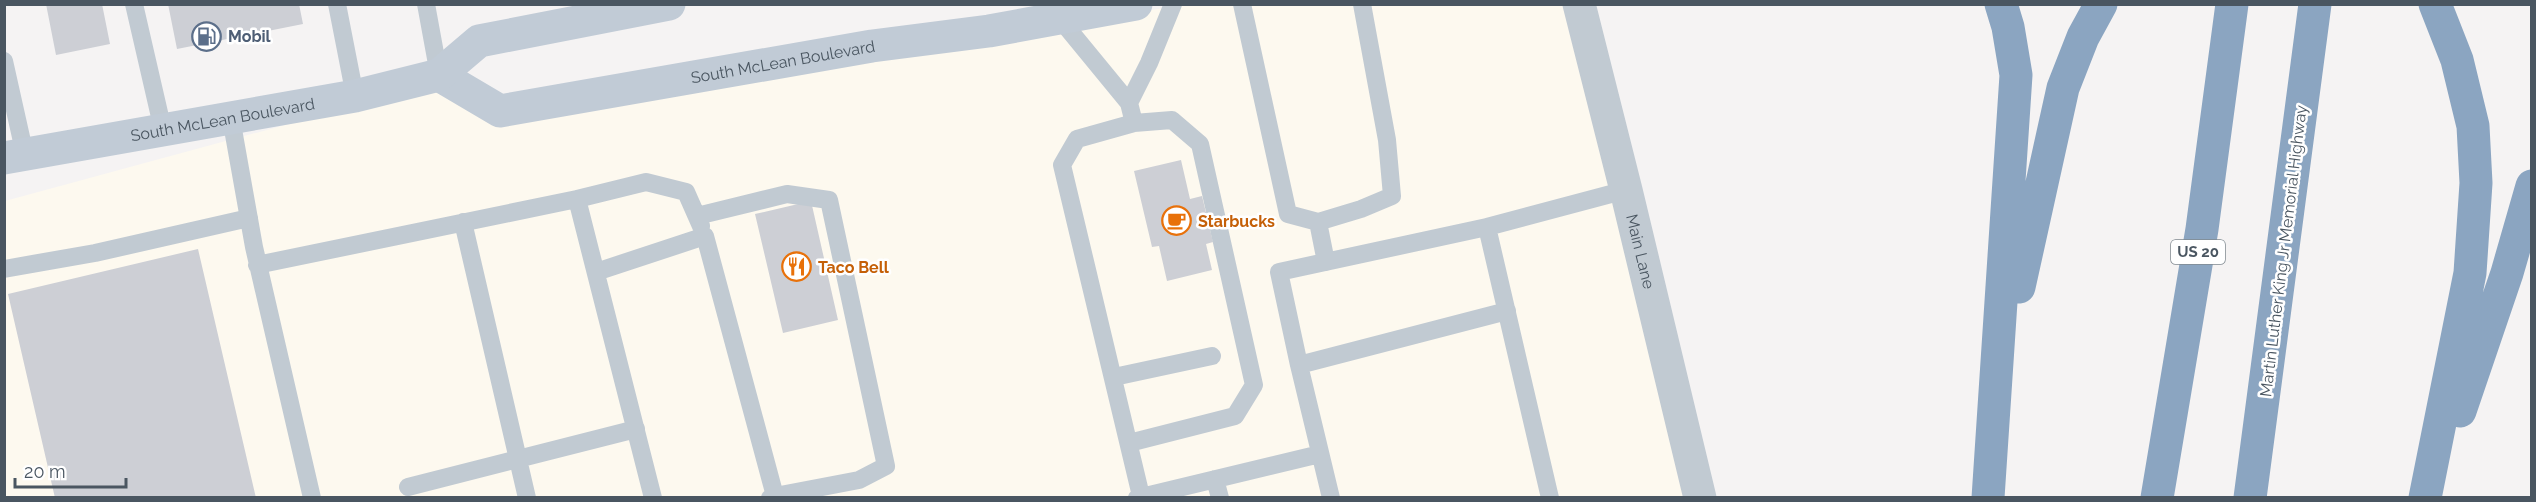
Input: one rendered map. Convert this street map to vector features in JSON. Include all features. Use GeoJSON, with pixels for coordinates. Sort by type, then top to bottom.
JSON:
{"type":"FeatureCollection","features":[{"type":"Feature","properties":{"kind":"highway"},"geometry":{"type":"LineString","coordinates":[[1988,498],[2016,75],[2008,27],[2001,4]]}},
{"type":"Feature","properties":{"kind":"highway"},"geometry":{"type":"LineString","coordinates":[[1997,387],[2063,88],[2083,37],[2101,4]]}},
{"type":"Feature","properties":{"kind":"highway","name":"US 20"},"geometry":{"type":"LineString","coordinates":[[2157,498],[2202,230],[2232,4]]}},
{"type":"Feature","properties":{"kind":"highway","name":"Martin Luther King Jr Memorial Highway"},"geometry":{"type":"LineString","coordinates":[[2250,498],[2315,4]]}},
{"type":"Feature","properties":{"kind":"highway"},"geometry":{"type":"LineString","coordinates":[[2425,498],[2470,273],[2476,183],[2473,126],[2457,60],[2434,4]]}},
{"type":"Feature","properties":{"kind":"highway"},"geometry":{"type":"LineString","coordinates":[[2430,498],[2507,273],[2532,186]]}},
{"type":"Feature","properties":{"kind":"main road","name":"South McLean Boulevard"},"geometry":{"type":"LineString","coordinates":[[15,157],[355,96],[439,75],[480,41],[669,4]]}},
{"type":"Feature","properties":{"kind":"main road","name":"South McLean Boulevard"},"geometry":{"type":"LineString","coordinates":[[439,75],[500,111],[872,46],[989,31],[1136,4]]}},
{"type":"Feature","properties":{"kind":"street","name":"Main Lane"},"geometry":{"type":"LineString","coordinates":[[1579,4],[1700,498]]}},
{"type":"Feature","properties":{"kind":"lane"},"geometry":{"type":"LineString","coordinates":[[134,4],[163,130]]}},
{"type":"Feature","properties":{"kind":"lane"},"geometry":{"type":"LineString","coordinates":[[337,4],[355,96]]}},
{"type":"Feature","properties":{"kind":"lane"},"geometry":{"type":"LineString","coordinates":[[426,4],[439,75]]}},
{"type":"Feature","properties":{"kind":"lane"},"geometry":{"type":"LineString","coordinates":[[1129,103],[1149,63],[1173,4]]}},
{"type":"Feature","properties":{"kind":"lane"},"geometry":{"type":"LineString","coordinates":[[1242,4],[1288,214],[1318,222],[1361,209],[1392,196],[1387,140],[1362,4]]}},
{"type":"Feature","properties":{"kind":"lane"},"geometry":{"type":"LineString","coordinates":[[1060,19],[1129,103],[1134,123]]}},
{"type":"Feature","properties":{"kind":"lane"},"geometry":{"type":"LineString","coordinates":[[4,61],[15,157]]}},
{"type":"Feature","properties":{"kind":"lane"},"geometry":{"type":"LineString","coordinates":[[231,118],[257,265],[312,498]]}},
{"type":"Feature","properties":{"kind":"lane"},"geometry":{"type":"LineString","coordinates":[[1129,443],[1235,416],[1254,385],[1200,144],[1172,120],[1134,123],[1077,139],[1062,165],[1129,443],[1139,497],[1320,454]]}},
{"type":"Feature","properties":{"kind":"lane"},"geometry":{"type":"LineString","coordinates":[[257,265],[577,199],[646,182],[686,192],[705,236],[773,497],[859,480],[886,466],[829,200],[787,194],[697,216]]}},
{"type":"Feature","properties":{"kind":"lane"},"geometry":{"type":"LineString","coordinates":[[1331,498],[1279,272],[1488,227],[1626,190]]}},
{"type":"Feature","properties":{"kind":"lane"},"geometry":{"type":"LineString","coordinates":[[577,199],[653,498]]}},
{"type":"Feature","properties":{"kind":"lane"},"geometry":{"type":"LineString","coordinates":[[4,269],[95,253],[249,218]]}},
{"type":"Feature","properties":{"kind":"lane"},"geometry":{"type":"LineString","coordinates":[[464,222],[527,498]]}},
{"type":"Feature","properties":{"kind":"lane"},"geometry":{"type":"LineString","coordinates":[[1318,222],[1326,262]]}},
{"type":"Feature","properties":{"kind":"lane"},"geometry":{"type":"LineString","coordinates":[[1488,227],[1550,498]]}},
{"type":"Feature","properties":{"kind":"lane"},"geometry":{"type":"LineString","coordinates":[[596,272],[705,236]]}},
{"type":"Feature","properties":{"kind":"lane"},"geometry":{"type":"LineString","coordinates":[[1299,365],[1507,311]]}},
{"type":"Feature","properties":{"kind":"lane"},"geometry":{"type":"LineString","coordinates":[[1113,377],[1212,356]]}},
{"type":"Feature","properties":{"kind":"lane"},"geometry":{"type":"LineString","coordinates":[[408,487],[636,429]]}},
{"type":"Feature","properties":{"kind":"lane"},"geometry":{"type":"LineString","coordinates":[[1215,479],[1220,498]]}},
{"type":"Feature","properties":{"kind":"shaded area"},"geometry":{"type":"Polygon","coordinates":[[[1188,4],[1567,5],[1689,498],[5,498],[5,201],[436,84],[503,117],[1188,4]]]}},
{"type":"Feature","properties":{"kind":"building"},"geometry":{"type":"Polygon","coordinates":[[[46,4],[102,4],[110,44],[56,55],[46,4]]]}},
{"type":"Feature","properties":{"kind":"building","name":"Mobil"},"geometry":{"type":"Polygon","coordinates":[[[168,4],[299,4],[303,24],[177,49],[168,4]]]}},
{"type":"Feature","properties":{"kind":"building","name":"Starbucks"},"geometry":{"type":"Polygon","coordinates":[[[1181,160],[1190,199],[1202,196],[1213,242],[1206,244],[1212,270],[1167,281],[1159,246],[1152,247],[1134,171],[1181,160]]]}},
{"type":"Feature","properties":{"kind":"building","name":"Taco Bell"},"geometry":{"type":"Polygon","coordinates":[[[811,201],[838,320],[783,333],[755,214],[811,201]]]}},
{"type":"Feature","properties":{"kind":"building"},"geometry":{"type":"Polygon","coordinates":[[[198,249],[256,498],[55,498],[8,294],[198,249]]]}},
{"type":"Feature","properties":{"kind":"place","name":"Mobil"},"geometry":{"type":"Point","coordinates":[207,36]}},
{"type":"Feature","properties":{"kind":"place","name":"Starbucks"},"geometry":{"type":"Point","coordinates":[1177,221]}},
{"type":"Feature","properties":{"kind":"place","name":"Taco Bell"},"geometry":{"type":"Point","coordinates":[797,267]}}]}
